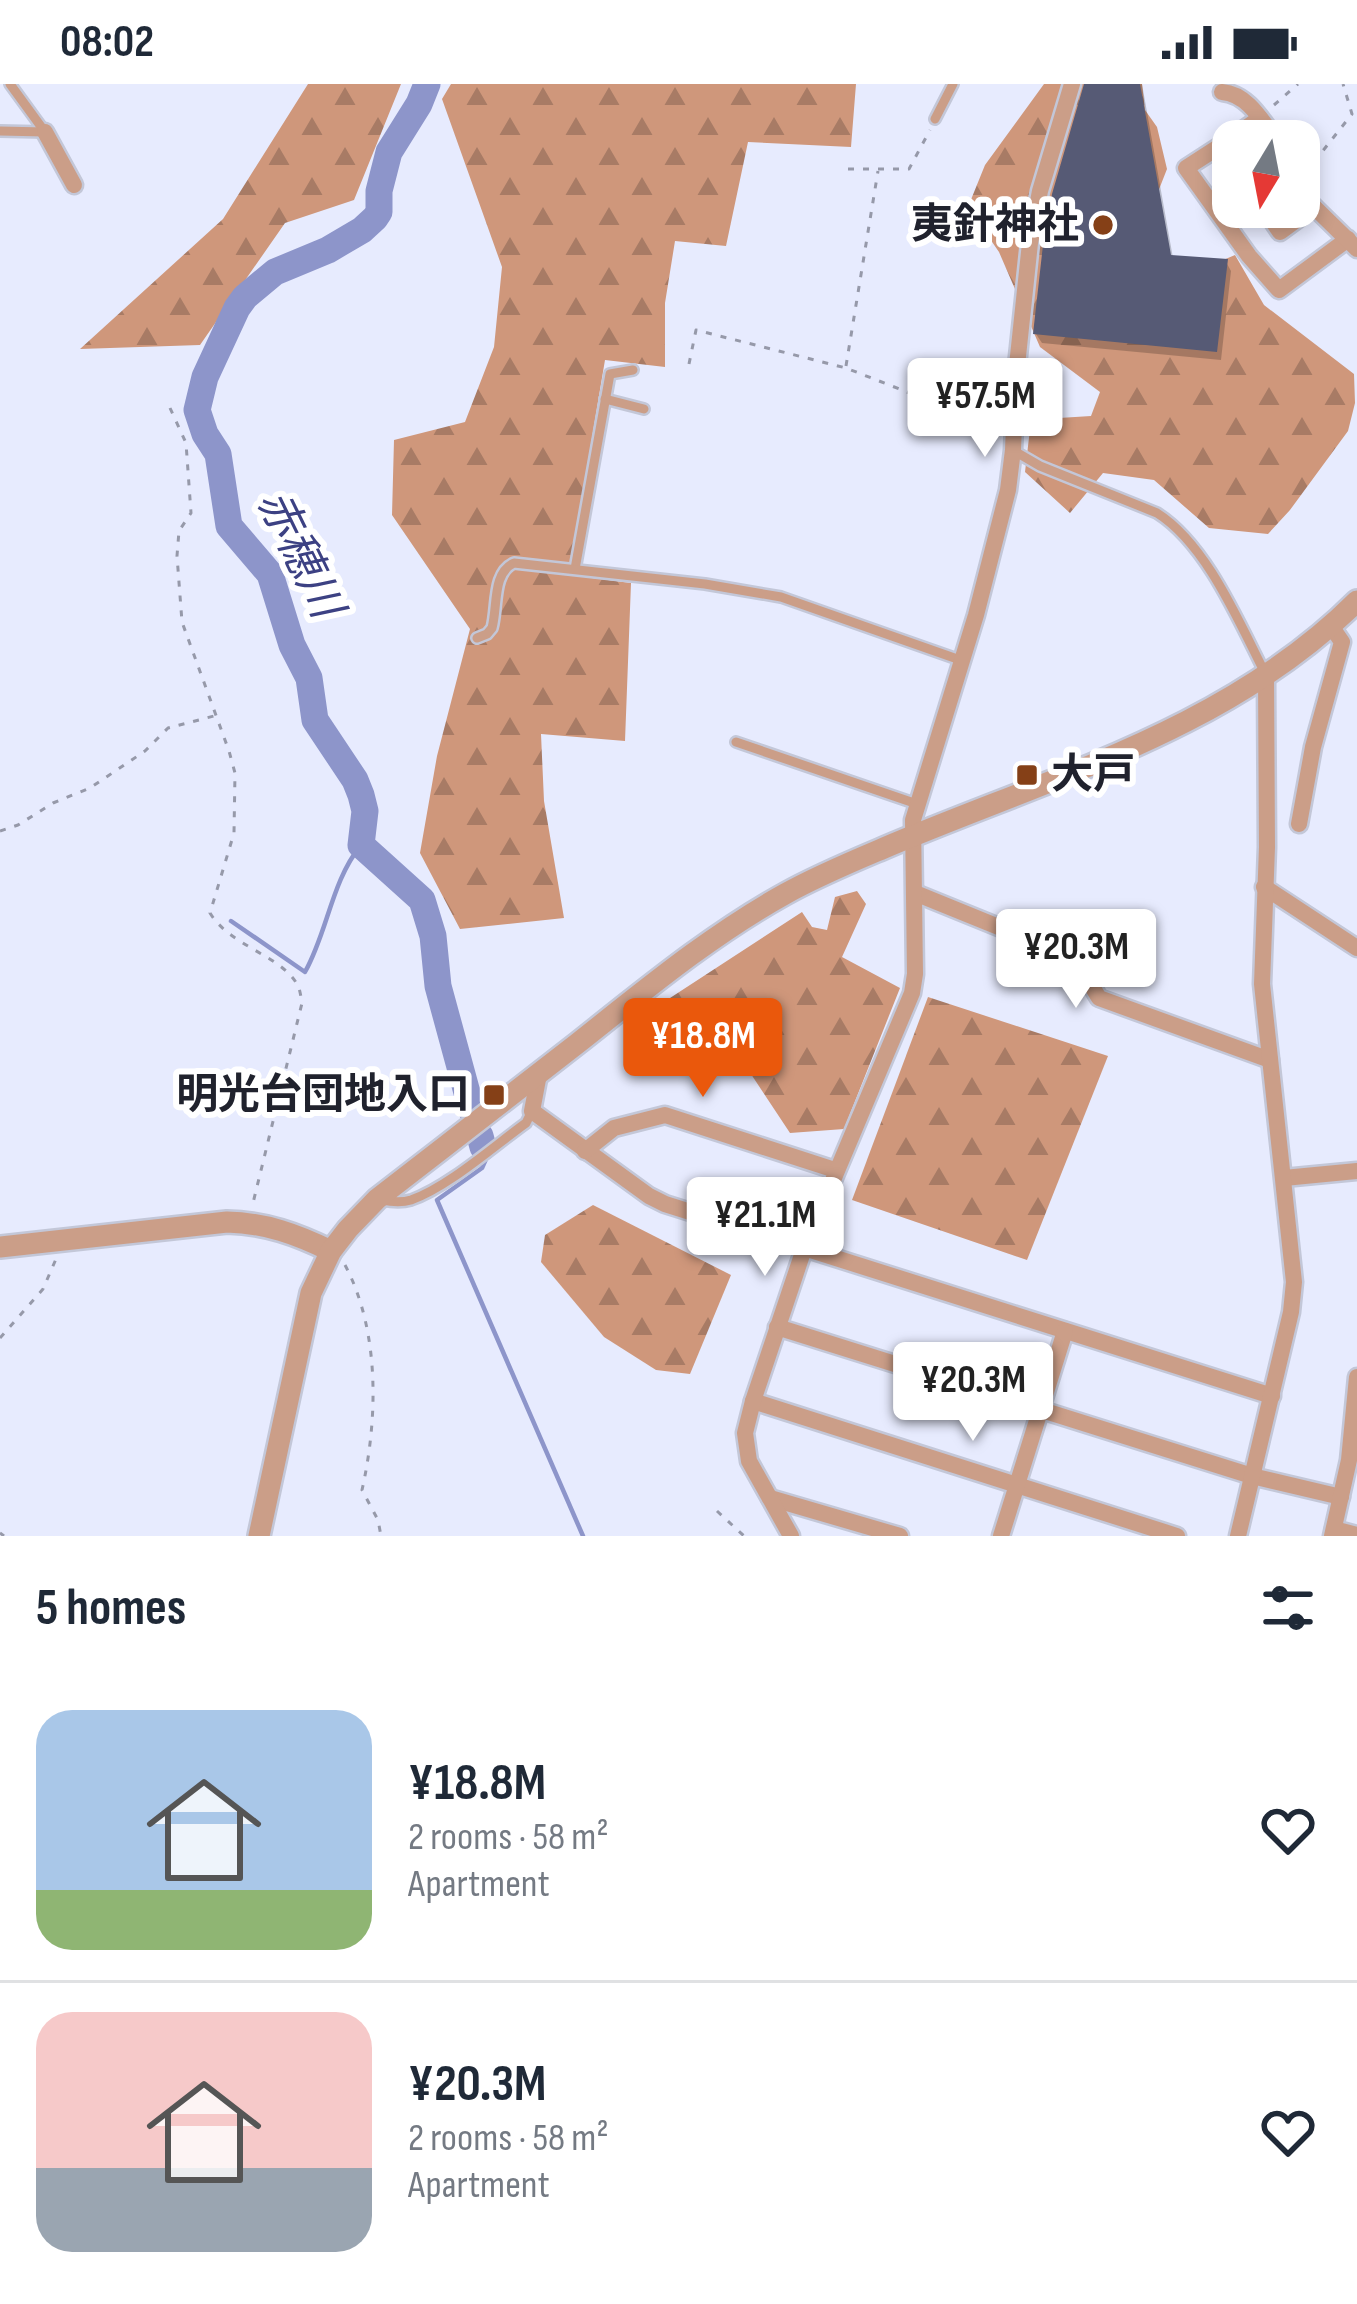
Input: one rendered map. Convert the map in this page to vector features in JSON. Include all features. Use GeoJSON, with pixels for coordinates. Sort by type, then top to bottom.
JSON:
{"type":"FeatureCollection","features":[{"type":"Feature","properties":{"kind":"street"},"geometry":{"type":"LineString","coordinates":[[790,1536],[749,1460],[745,1433],[803,1249],[912,993],[915,893],[911,836],[991,558],[1014,441],[1030,243],[1040,191],[1072,84]]}},
{"type":"Feature","properties":{"kind":"street"},"geometry":{"type":"LineString","coordinates":[[1222,92],[1234,93],[1257,120]]}},
{"type":"Feature","properties":{"kind":"street"},"geometry":{"type":"LineString","coordinates":[[45,132],[74,184]]}},
{"type":"Feature","properties":{"kind":"street"},"geometry":{"type":"LineString","coordinates":[[1212,151],[1186,168],[1212,204]]}},
{"type":"Feature","properties":{"kind":"street"},"geometry":{"type":"LineString","coordinates":[[1229,228],[1280,290],[1352,244],[1320,213]]}},
{"type":"Feature","properties":{"kind":"street"},"geometry":{"type":"LineString","coordinates":[[259,1536],[310,1293],[331,1251],[377,1199],[656,982],[788,892],[1161,734],[1266,676],[1357,601]]}},
{"type":"Feature","properties":{"kind":"street"},"geometry":{"type":"LineString","coordinates":[[1299,824],[1313,746],[1342,642],[1331,626]]}},
{"type":"Feature","properties":{"kind":"street"},"geometry":{"type":"LineString","coordinates":[[1238,1536],[1294,1282],[1262,984],[1266,676]]}},
{"type":"Feature","properties":{"kind":"street"},"geometry":{"type":"LineString","coordinates":[[1264,886],[1356,947],[1357,959]]}},
{"type":"Feature","properties":{"kind":"street"},"geometry":{"type":"LineString","coordinates":[[915,893],[1075,958],[1099,998],[1270,1060]]}},
{"type":"Feature","properties":{"kind":"street"},"geometry":{"type":"LineString","coordinates":[[539,1074],[532,1111],[665,1204],[1272,1396]]}},
{"type":"Feature","properties":{"kind":"street"},"geometry":{"type":"LineString","coordinates":[[585,1151],[614,1128],[665,1115],[836,1169]]}},
{"type":"Feature","properties":{"kind":"street"},"geometry":{"type":"LineString","coordinates":[[1284,1178],[1357,1171]]}},
{"type":"Feature","properties":{"kind":"street"},"geometry":{"type":"LineString","coordinates":[[0,1246],[200,1223],[251,1223],[288,1231],[331,1251]]}},
{"type":"Feature","properties":{"kind":"street"},"geometry":{"type":"LineString","coordinates":[[777,1327],[1252,1476],[1341,1497]]}},
{"type":"Feature","properties":{"kind":"street"},"geometry":{"type":"LineString","coordinates":[[1001,1536],[1065,1331]]}},
{"type":"Feature","properties":{"kind":"street"},"geometry":{"type":"LineString","coordinates":[[1357,1377],[1349,1460],[1333,1533],[1357,1535]]}},
{"type":"Feature","properties":{"kind":"street"},"geometry":{"type":"LineString","coordinates":[[753,1401],[1177,1536]]}},
{"type":"Feature","properties":{"kind":"street"},"geometry":{"type":"LineString","coordinates":[[770,1498],[900,1536]]}},
{"type":"Feature","properties":{"kind":"lane"},"geometry":{"type":"LineString","coordinates":[[10,84],[45,132]]}},
{"type":"Feature","properties":{"kind":"lane"},"geometry":{"type":"LineString","coordinates":[[935,119],[953,84]]}},
{"type":"Feature","properties":{"kind":"lane"},"geometry":{"type":"LineString","coordinates":[[0,131],[45,132]]}},
{"type":"Feature","properties":{"kind":"lane"},"geometry":{"type":"LineString","coordinates":[[575,569],[610,374],[633,370]]}},
{"type":"Feature","properties":{"kind":"lane"},"geometry":{"type":"LineString","coordinates":[[605,400],[644,409]]}},
{"type":"Feature","properties":{"kind":"lane"},"geometry":{"type":"LineString","coordinates":[[1014,441],[1040,466],[1170,521],[1234,612],[1266,676]]}},
{"type":"Feature","properties":{"kind":"lane"},"geometry":{"type":"LineString","coordinates":[[477,638],[492,628],[500,574],[514,563],[781,597],[962,661]]}},
{"type":"Feature","properties":{"kind":"lane"},"geometry":{"type":"LineString","coordinates":[[736,742],[917,804]]}},
{"type":"Feature","properties":{"kind":"lane"},"geometry":{"type":"LineString","coordinates":[[377,1199],[396,1203],[437,1187],[526,1123],[532,1111]]}},
{"type":"Feature","properties":{"kind":"path"},"geometry":{"type":"LineString","coordinates":[[1260,118],[1298,84]]}},
{"type":"Feature","properties":{"kind":"path"},"geometry":{"type":"LineString","coordinates":[[1320,153],[1352,114],[1343,84]]}},
{"type":"Feature","properties":{"kind":"path"},"geometry":{"type":"LineString","coordinates":[[848,169],[909,169],[935,119]]}},
{"type":"Feature","properties":{"kind":"path"},"geometry":{"type":"LineString","coordinates":[[846,368],[878,171]]}},
{"type":"Feature","properties":{"kind":"path"},"geometry":{"type":"LineString","coordinates":[[689,364],[696,330],[846,368],[1014,441]]}},
{"type":"Feature","properties":{"kind":"path"},"geometry":{"type":"LineString","coordinates":[[170,408],[187,443],[190,513],[179,531],[177,556],[182,622],[235,773],[230,854],[210,913],[219,928],[286,971],[299,985],[302,1003],[251,1223]]}},
{"type":"Feature","properties":{"kind":"path"},"geometry":{"type":"LineString","coordinates":[[0,831],[90,788],[146,751],[168,728],[216,716]]}},
{"type":"Feature","properties":{"kind":"path"},"geometry":{"type":"LineString","coordinates":[[0,1337],[43,1288],[54,1265],[57,1240]]}},
{"type":"Feature","properties":{"kind":"path"},"geometry":{"type":"LineString","coordinates":[[331,1251],[355,1285],[368,1329],[371,1430],[362,1490],[381,1536]]}},
{"type":"Feature","properties":{"kind":"path"},"geometry":{"type":"LineString","coordinates":[[717,1511],[744,1536]]}},
{"type":"Feature","properties":{"kind":"green space"},"geometry":{"type":"Polygon","coordinates":[[[308,84],[401,84],[354,200],[285,223],[200,345],[80,349],[223,219],[308,84]]]}},
{"type":"Feature","properties":{"kind":"green space"},"geometry":{"type":"Polygon","coordinates":[[[451,84],[856,84],[851,147],[748,142],[726,246],[675,241],[665,303],[665,367],[605,360],[569,575],[631,583],[625,741],[541,734],[544,801],[564,918],[460,929],[420,853],[437,756],[470,629],[392,515],[394,440],[465,422],[494,347],[502,267],[442,99],[451,84]]]}},
{"type":"Feature","properties":{"kind":"green space"},"geometry":{"type":"Polygon","coordinates":[[[1044,84],[1142,84],[1145,110],[1157,127],[1167,169],[1147,220],[1165,264],[1195,272],[1235,255],[1264,305],[1354,374],[1355,403],[1348,431],[1268,534],[1209,528],[1154,480],[1103,473],[1070,513],[1025,472],[1030,429],[1043,419],[1091,416],[1100,392],[1040,347],[999,252],[968,207],[985,165],[1044,84]]]}},
{"type":"Feature","properties":{"kind":"green space"},"geometry":{"type":"Polygon","coordinates":[[[857,891],[866,904],[842,957],[900,988],[844,1129],[790,1133],[749,1071],[705,1074],[700,1047],[656,1064],[642,1050],[647,1013],[802,912],[812,927],[827,930],[835,897],[857,891]]]}},
{"type":"Feature","properties":{"kind":"green space"},"geometry":{"type":"Polygon","coordinates":[[[928,997],[1108,1056],[1027,1260],[852,1200],[928,997]]]}},
{"type":"Feature","properties":{"kind":"green space"},"geometry":{"type":"Polygon","coordinates":[[[593,1205],[731,1275],[690,1374],[656,1370],[604,1337],[541,1262],[545,1235],[593,1205]]]}},
{"type":"Feature","properties":{"kind":"building","name":"夷針神社"},"geometry":{"type":"Polygon","coordinates":[[[1084,84],[1140,84],[1171,255],[1228,259],[1217,352],[1033,334],[1052,194],[1084,84]]]}},
{"type":"Feature","properties":{"kind":"waterway","name":"赤穂川"},"geometry":{"type":"LineString","coordinates":[[427,84],[389,152],[375,218],[328,250],[275,272],[245,297],[205,377],[197,410],[218,454],[229,526],[270,574],[292,645],[309,678],[315,720],[361,795],[365,811],[361,845],[422,900],[433,936],[438,986],[472,1111]]}},
{"type":"Feature","properties":{"kind":"waterway"},"geometry":{"type":"LineString","coordinates":[[231,921],[305,972],[343,875],[361,845]]}},
{"type":"Feature","properties":{"kind":"waterway","name":"赤穂川"},"geometry":{"type":"LineString","coordinates":[[480,1136],[483,1147]]}},
{"type":"Feature","properties":{"kind":"waterway","name":"赤穂川"},"geometry":{"type":"LineString","coordinates":[[486,1159],[482,1168],[437,1200],[583,1536]]}},
{"type":"Feature","properties":{"kind":"place","name":"夷針神社"},"geometry":{"type":"Point","coordinates":[1103,225]}},
{"type":"Feature","properties":{"kind":"place","name":"大戸"},"geometry":{"type":"Point","coordinates":[1027,775]}},
{"type":"Feature","properties":{"kind":"place","name":"明光台団地入口"},"geometry":{"type":"Point","coordinates":[494,1095]}}]}
